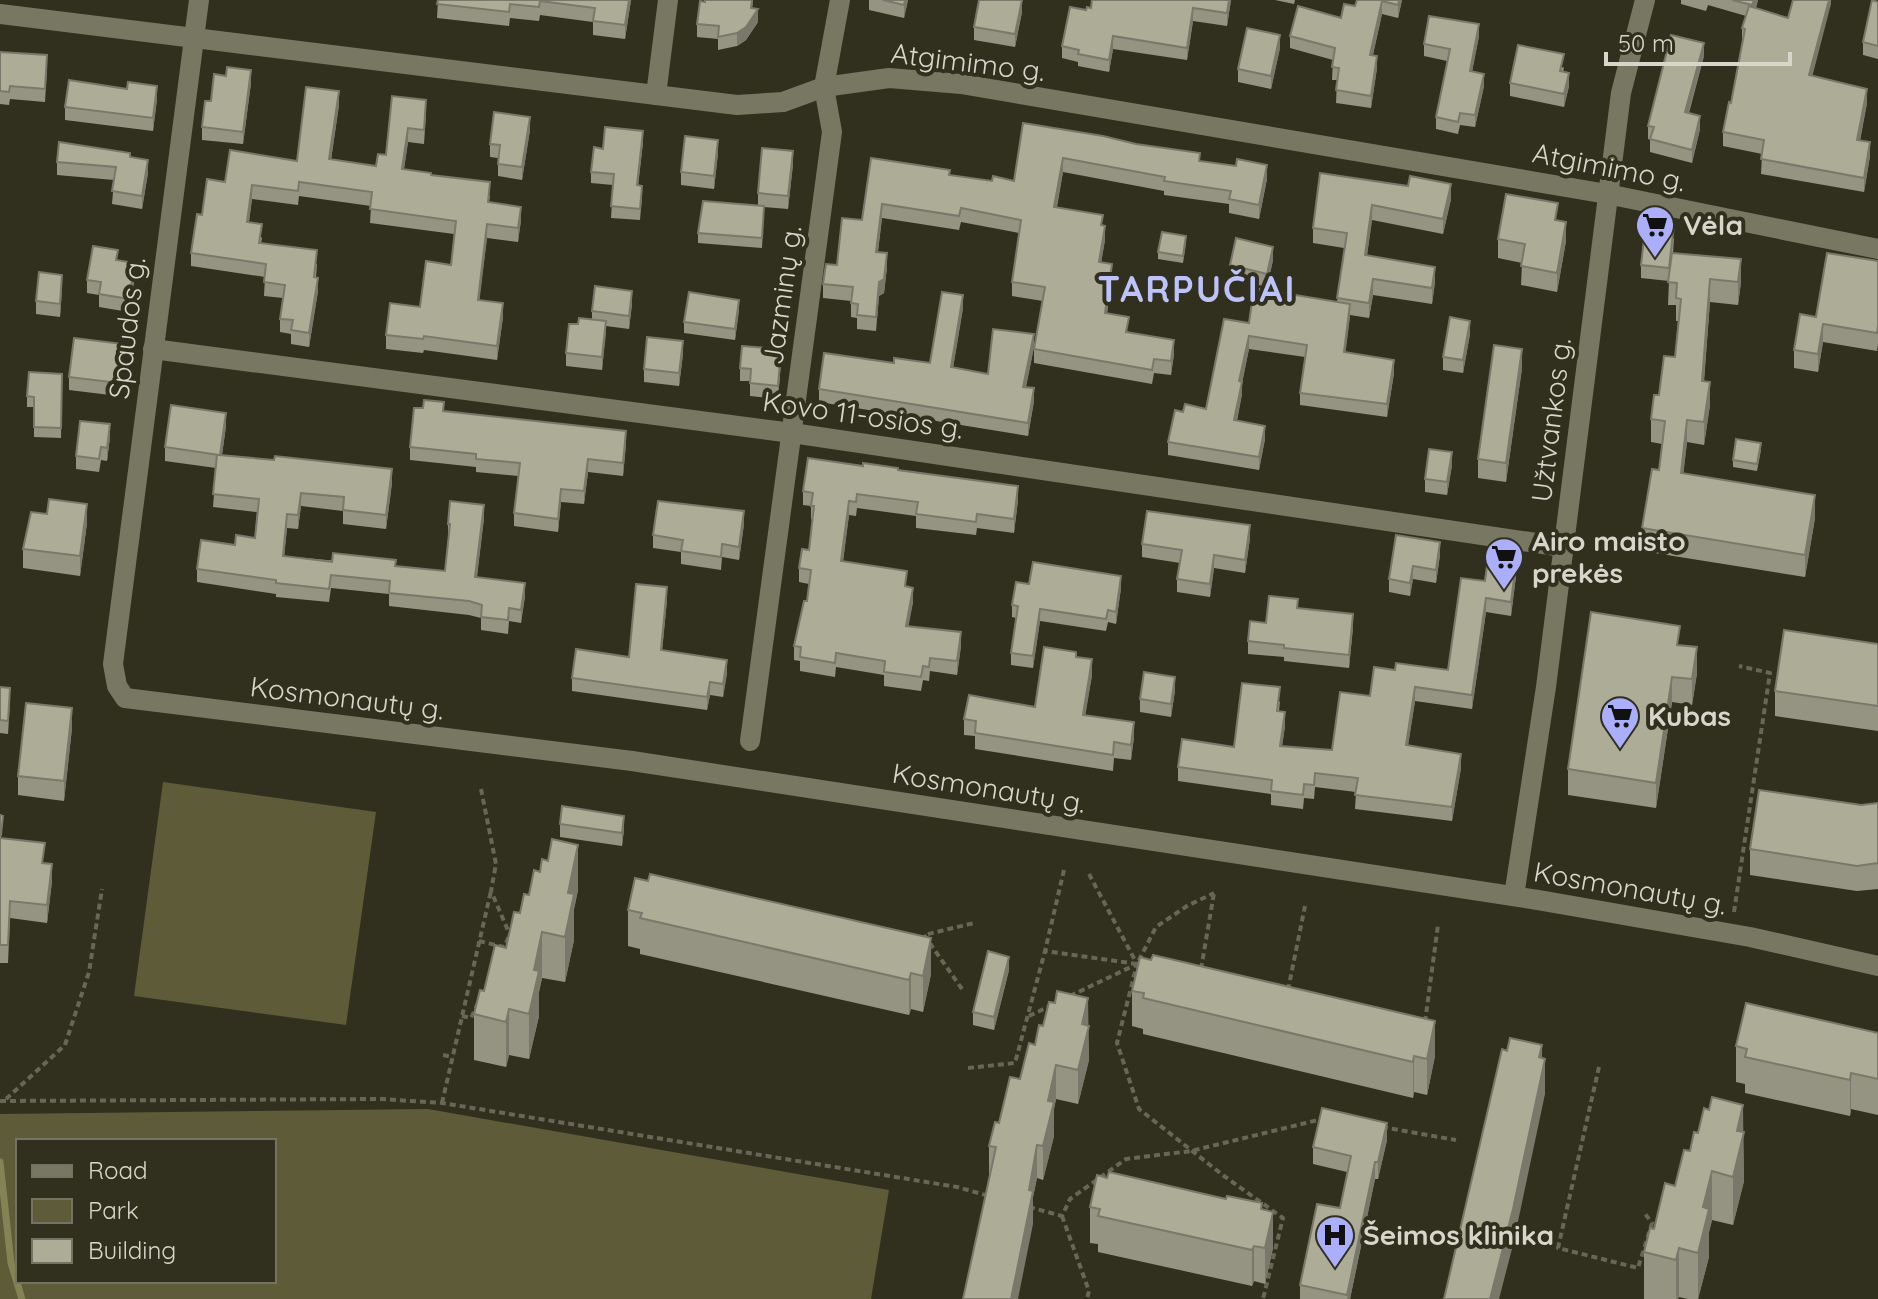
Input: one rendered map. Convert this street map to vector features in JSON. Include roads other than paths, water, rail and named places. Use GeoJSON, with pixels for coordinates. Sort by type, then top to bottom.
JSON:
{"type":"FeatureCollection","features":[{"type":"Feature","properties":{"kind":"street","name":"Spaudos g."},"geometry":{"type":"LineString","coordinates":[[113,664],[199,0]]}},
{"type":"Feature","properties":{"kind":"street"},"geometry":{"type":"LineString","coordinates":[[656,95],[668,0]]}},
{"type":"Feature","properties":{"kind":"street","name":"Jazminų g."},"geometry":{"type":"LineString","coordinates":[[750,741],[832,132],[824,87],[840,0]]}},
{"type":"Feature","properties":{"kind":"street","name":"Užtvankos g."},"geometry":{"type":"LineString","coordinates":[[1514,896],[1544,702],[1621,93],[1645,0]]}},
{"type":"Feature","properties":{"kind":"street","name":"Atgimimo g."},"geometry":{"type":"LineString","coordinates":[[0,14],[737,105],[783,102],[824,87],[889,78],[961,84],[1607,194],[1878,249]]}},
{"type":"Feature","properties":{"kind":"street","name":"Kovo 11-osios g."},"geometry":{"type":"LineString","coordinates":[[153,349],[792,433],[1563,547]]}},
{"type":"Feature","properties":{"kind":"street","name":"Kosmonautų g."},"geometry":{"type":"LineString","coordinates":[[113,664],[117,686],[125,698],[632,761],[1514,896],[1730,934],[1878,966]]}},
{"type":"Feature","properties":{"kind":"waterway"},"geometry":{"type":"LineString","coordinates":[[0,1162],[11,1263],[16,1279]]}},
{"type":"Feature","properties":{"kind":"waterway"},"geometry":{"type":"LineString","coordinates":[[17,1283],[22,1299]]}},
{"type":"Feature","properties":{"kind":"place","name":"Vėla"},"geometry":{"type":"Point","coordinates":[1655,259]}},
{"type":"Feature","properties":{"kind":"place","name":"Airo maisto prekės"},"geometry":{"type":"Point","coordinates":[1504,591]}},
{"type":"Feature","properties":{"kind":"place","name":"Kubas"},"geometry":{"type":"Point","coordinates":[1620,750]}},
{"type":"Feature","properties":{"kind":"place","name":"Šeimos klinika"},"geometry":{"type":"Point","coordinates":[1335,1269]}},
{"type":"Feature","properties":{"kind":"district","name":"TARPUČIAI"},"geometry":{"type":"Point","coordinates":[1197,289]}}]}
